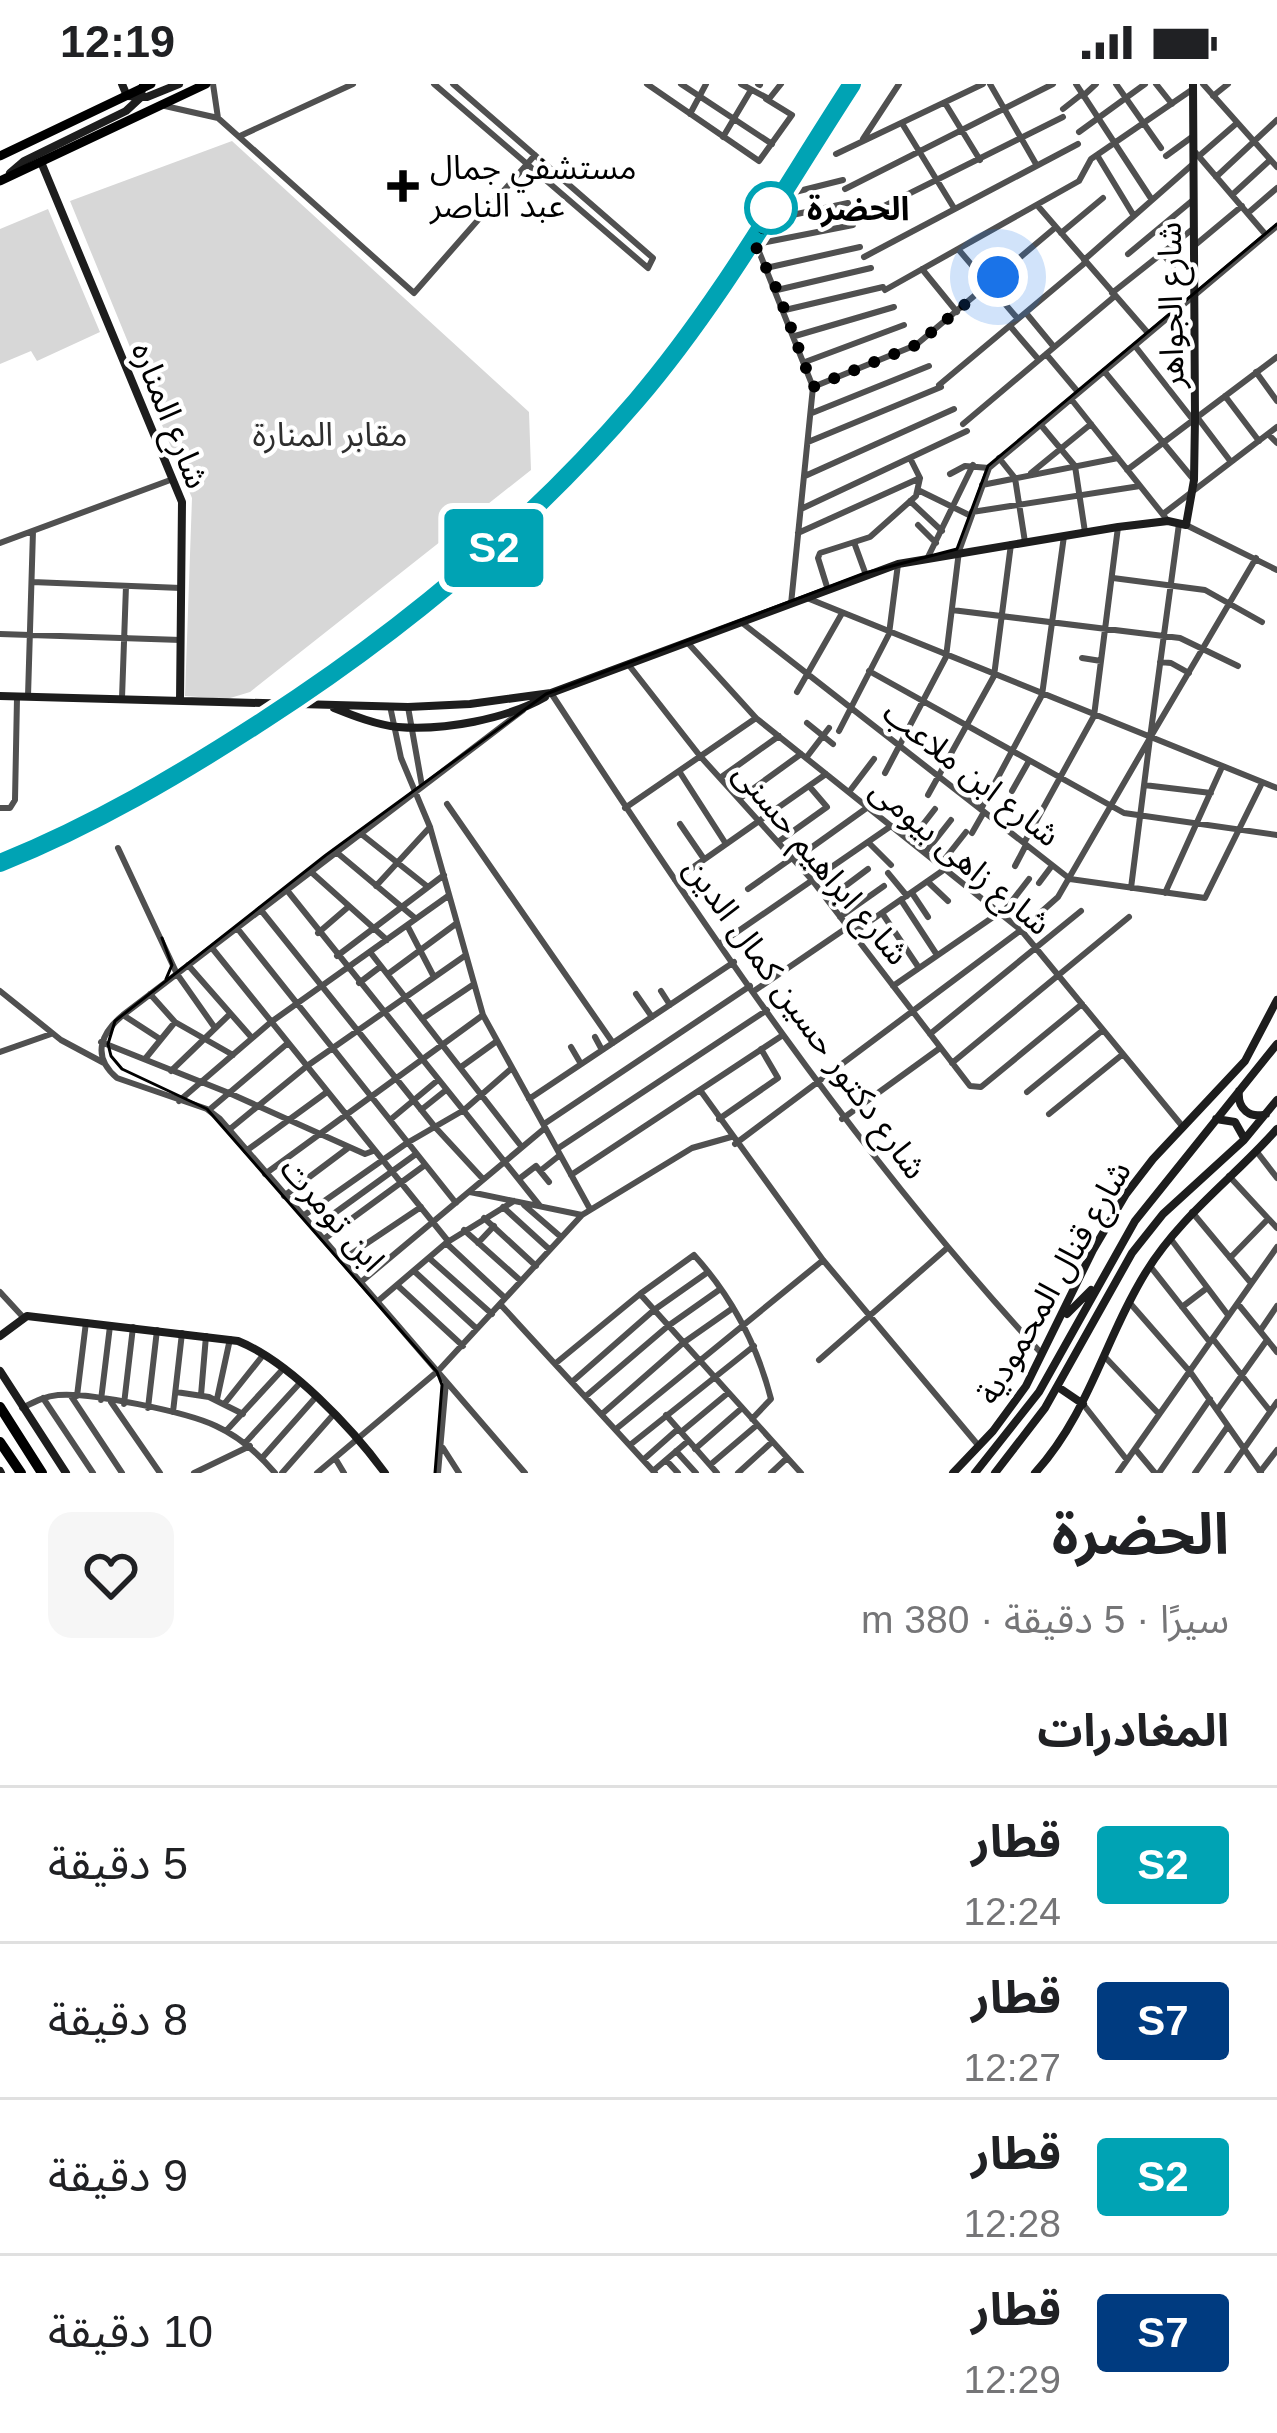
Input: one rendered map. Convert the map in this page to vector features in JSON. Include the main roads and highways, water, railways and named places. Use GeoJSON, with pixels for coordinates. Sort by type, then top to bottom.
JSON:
{"type":"FeatureCollection","features":[{"type":"Feature","properties":{"kind":"highway"},"geometry":{"type":"LineString","coordinates":[[0,1408],[42,1473]]}},
{"type":"Feature","properties":{"kind":"highway"},"geometry":{"type":"LineString","coordinates":[[0,1442],[21,1473]]}},
{"type":"Feature","properties":{"kind":"main road"},"geometry":{"type":"LineString","coordinates":[[122,84],[127,96]]}},
{"type":"Feature","properties":{"kind":"main road"},"geometry":{"type":"LineString","coordinates":[[0,155],[145,88],[179,84]]}},
{"type":"Feature","properties":{"kind":"main road"},"geometry":{"type":"LineString","coordinates":[[2,180],[210,84]]}},
{"type":"Feature","properties":{"kind":"main road","name":"شارع الجواهر"},"geometry":{"type":"LineString","coordinates":[[550,694],[898,563],[959,550],[1174,521],[1193,485],[1193,87]]}},
{"type":"Feature","properties":{"kind":"main road"},"geometry":{"type":"LineString","coordinates":[[2,180],[24,161],[118,116],[145,88]]}},
{"type":"Feature","properties":{"kind":"main road","name":"شارع المناره"},"geometry":{"type":"LineString","coordinates":[[41,162],[173,479],[184,517],[180,701]]}},
{"type":"Feature","properties":{"kind":"main road"},"geometry":{"type":"LineString","coordinates":[[0,695],[408,707],[550,694]]}},
{"type":"Feature","properties":{"kind":"main road"},"geometry":{"type":"LineString","coordinates":[[327,705],[392,727],[411,728],[527,707],[550,694]]}},
{"type":"Feature","properties":{"kind":"main road","name":"شارع قنال المحمودية"},"geometry":{"type":"LineString","coordinates":[[953,1473],[1016,1402],[1114,1212],[1153,1159],[1245,1061],[1277,1000]]}},
{"type":"Feature","properties":{"kind":"main road"},"geometry":{"type":"LineString","coordinates":[[975,1473],[1040,1392],[1096,1285],[1149,1200],[1277,1044]]}},
{"type":"Feature","properties":{"kind":"main road"},"geometry":{"type":"LineString","coordinates":[[1240,1090],[1239,1102],[1245,1112],[1267,1113]]}},
{"type":"Feature","properties":{"kind":"main road"},"geometry":{"type":"LineString","coordinates":[[995,1473],[1058,1387],[1132,1252],[1163,1214],[1244,1140],[1277,1100]]}},
{"type":"Feature","properties":{"kind":"main road"},"geometry":{"type":"LineString","coordinates":[[1215,1119],[1235,1122],[1244,1140]]}},
{"type":"Feature","properties":{"kind":"main road"},"geometry":{"type":"LineString","coordinates":[[1035,1473],[1068,1432],[1150,1266],[1192,1212],[1277,1129]]}},
{"type":"Feature","properties":{"kind":"main road"},"geometry":{"type":"LineString","coordinates":[[1060,1320],[1096,1285]]}},
{"type":"Feature","properties":{"kind":"main road"},"geometry":{"type":"LineString","coordinates":[[0,1336],[23,1317],[230,1339],[264,1354],[283,1369],[359,1439],[385,1473]]}},
{"type":"Feature","properties":{"kind":"main road"},"geometry":{"type":"LineString","coordinates":[[0,1371],[66,1473]]}},
{"type":"Feature","properties":{"kind":"main road"},"geometry":{"type":"LineString","coordinates":[[1058,1387],[1083,1404]]}},
{"type":"Feature","properties":{"kind":"tram line"},"geometry":{"type":"LineString","coordinates":[[435,1473],[442,1385],[437,1372],[207,1109],[122,1069],[108,1044],[115,1021],[326,855],[546,694],[865,573],[957,549],[988,466],[1277,224]]}},
{"type":"Feature","properties":{"kind":"tram line"},"geometry":{"type":"LineString","coordinates":[[162,938],[172,965],[166,979]]}},
{"type":"Feature","properties":{"kind":"railway"},"geometry":{"type":"LineString","coordinates":[[0,863],[89,823],[262,725],[424,607],[500,541],[571,473],[666,364],[852,84]]}},
{"type":"Feature","properties":{"kind":"train","name":"S2"},"geometry":{"type":"LineString","coordinates":[[0,863],[104,817],[198,763],[380,641],[489,553],[638,400],[711,302],[852,84]]}},
{"type":"Feature","properties":{"kind":"place","name":"مستشفي جمال عبد الناصر"},"geometry":{"type":"Point","coordinates":[403,186]}},
{"type":"Feature","properties":{"kind":"place","name":"الحضرة"},"geometry":{"type":"Point","coordinates":[771,208]}},
{"type":"Feature","properties":{"kind":"park label","name":"مقابر المنارة"},"geometry":{"type":"Point","coordinates":[330,434]}}]}
